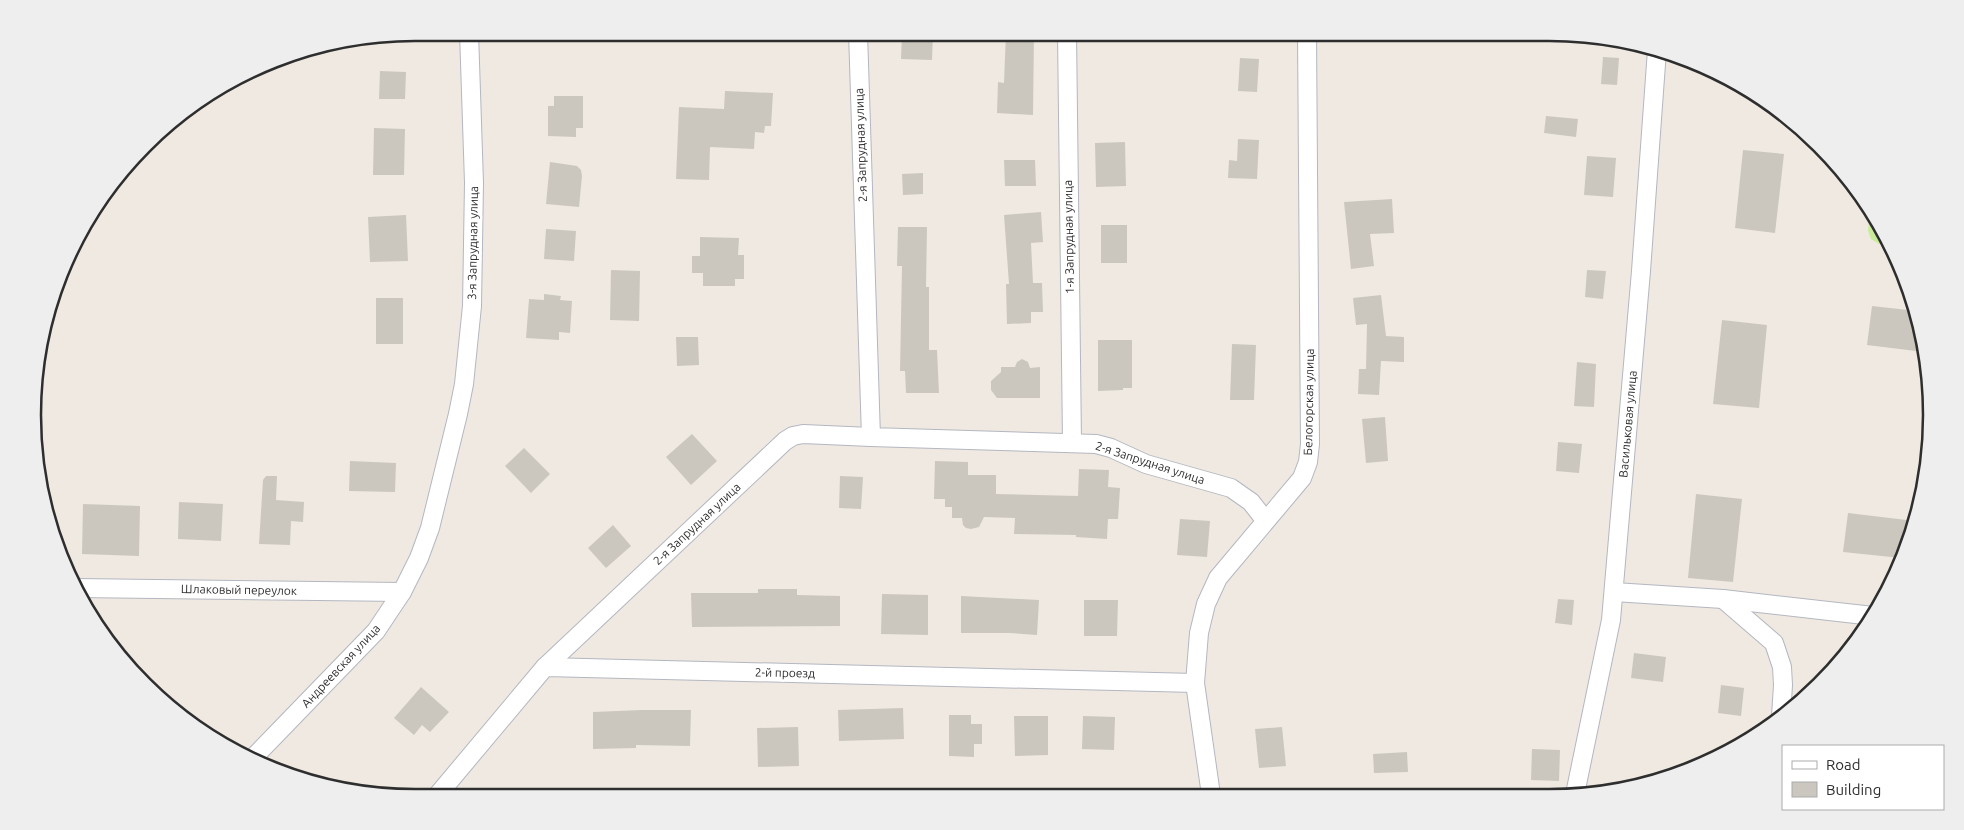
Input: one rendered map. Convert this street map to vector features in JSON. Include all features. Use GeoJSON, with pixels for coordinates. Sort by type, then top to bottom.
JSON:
{"type":"FeatureCollection","features":[{"type":"Feature","properties":{"kind":"street","name":"3-я Запрудная улица"},"geometry":{"type":"LineString","coordinates":[[450,451],[464,384],[472,306],[474,184],[470,41]]}},
{"type":"Feature","properties":{"kind":"street","name":"2-я Запрудная улица"},"geometry":{"type":"LineString","coordinates":[[858,41],[871,437]]}},
{"type":"Feature","properties":{"kind":"street","name":"1-я Запрудная улица"},"geometry":{"type":"LineString","coordinates":[[1067,41],[1072,442]]}},
{"type":"Feature","properties":{"kind":"street","name":"Белогорская улица"},"geometry":{"type":"LineString","coordinates":[[1210,789],[1196,683],[1199,633],[1206,604],[1218,578],[1302,478],[1308,462],[1310,444],[1307,41]]}},
{"type":"Feature","properties":{"kind":"street","name":"Васильковая улица"},"geometry":{"type":"LineString","coordinates":[[1576,788],[1611,620],[1657,57]]}},
{"type":"Feature","properties":{"kind":"street","name":"2-я Запрудная улица"},"geometry":{"type":"LineString","coordinates":[[545,667],[785,440],[793,436],[804,434],[1096,444],[1111,448],[1146,464],[1231,488],[1250,502],[1265,520]]}},
{"type":"Feature","properties":{"kind":"street","name":"Андреевская улица"},"geometry":{"type":"LineString","coordinates":[[257,753],[376,631],[402,592],[419,558],[430,528],[450,451]]}},
{"type":"Feature","properties":{"kind":"street","name":"Шлаковый переулок"},"geometry":{"type":"LineString","coordinates":[[84,588],[402,592]]}},
{"type":"Feature","properties":{"kind":"street"},"geometry":{"type":"LineString","coordinates":[[1614,592],[1723,599],[1865,615]]}},
{"type":"Feature","properties":{"kind":"street"},"geometry":{"type":"LineString","coordinates":[[1723,599],[1774,643],[1782,667],[1782,708]]}},
{"type":"Feature","properties":{"kind":"street"},"geometry":{"type":"LineString","coordinates":[[443,789],[545,667]]}},
{"type":"Feature","properties":{"kind":"street","name":"2-й проезд"},"geometry":{"type":"LineString","coordinates":[[545,667],[1196,683]]}},
{"type":"Feature","properties":{"kind":"green space"},"geometry":{"type":"Polygon","coordinates":[[[1869,221],[1881,244],[1871,239],[1868,231],[1869,221]]]}},
{"type":"Feature","properties":{"kind":"building"},"geometry":{"type":"Polygon","coordinates":[[[902,41],[933,41],[932,60],[901,59],[902,41]]]}},
{"type":"Feature","properties":{"kind":"building"},"geometry":{"type":"Polygon","coordinates":[[[1006,41],[1034,41],[1033,115],[997,113],[998,82],[1004,83],[1006,41]]]}},
{"type":"Feature","properties":{"kind":"building"},"geometry":{"type":"Polygon","coordinates":[[[1603,57],[1619,58],[1617,85],[1601,84],[1603,57]]]}},
{"type":"Feature","properties":{"kind":"building"},"geometry":{"type":"Polygon","coordinates":[[[1240,58],[1259,59],[1257,92],[1238,91],[1240,58]]]}},
{"type":"Feature","properties":{"kind":"building"},"geometry":{"type":"Polygon","coordinates":[[[380,71],[406,72],[405,99],[379,99],[380,71]]]}},
{"type":"Feature","properties":{"kind":"building"},"geometry":{"type":"Polygon","coordinates":[[[725,91],[773,93],[771,126],[765,126],[764,133],[755,132],[754,149],[710,147],[709,180],[676,179],[679,107],[724,109],[725,91]]]}},
{"type":"Feature","properties":{"kind":"building"},"geometry":{"type":"Polygon","coordinates":[[[554,96],[583,96],[583,128],[576,128],[576,137],[548,136],[548,106],[554,106],[554,96]]]}},
{"type":"Feature","properties":{"kind":"building"},"geometry":{"type":"Polygon","coordinates":[[[1546,116],[1578,119],[1576,137],[1544,133],[1546,116]]]}},
{"type":"Feature","properties":{"kind":"building"},"geometry":{"type":"Polygon","coordinates":[[[374,128],[405,129],[404,175],[373,175],[374,128]]]}},
{"type":"Feature","properties":{"kind":"building"},"geometry":{"type":"Polygon","coordinates":[[[1238,139],[1259,140],[1257,179],[1228,178],[1229,160],[1237,161],[1238,139]]]}},
{"type":"Feature","properties":{"kind":"building"},"geometry":{"type":"Polygon","coordinates":[[[1125,142],[1126,186],[1096,187],[1095,143],[1125,142]]]}},
{"type":"Feature","properties":{"kind":"building"},"geometry":{"type":"Polygon","coordinates":[[[1743,150],[1784,154],[1775,233],[1735,228],[1743,150]]]}},
{"type":"Feature","properties":{"kind":"building"},"geometry":{"type":"Polygon","coordinates":[[[1587,156],[1616,158],[1613,197],[1584,195],[1587,156]]]}},
{"type":"Feature","properties":{"kind":"building"},"geometry":{"type":"Polygon","coordinates":[[[1004,160],[1035,160],[1036,186],[1005,186],[1004,160]]]}},
{"type":"Feature","properties":{"kind":"building"},"geometry":{"type":"Polygon","coordinates":[[[550,162],[577,166],[581,170],[579,207],[546,204],[550,162]]]}},
{"type":"Feature","properties":{"kind":"building"},"geometry":{"type":"Polygon","coordinates":[[[923,173],[923,194],[903,195],[902,174],[923,173]]]}},
{"type":"Feature","properties":{"kind":"building"},"geometry":{"type":"Polygon","coordinates":[[[1392,199],[1394,233],[1370,234],[1374,266],[1351,269],[1344,202],[1392,199]]]}},
{"type":"Feature","properties":{"kind":"building"},"geometry":{"type":"Polygon","coordinates":[[[1041,212],[1043,242],[1031,243],[1033,283],[1042,283],[1043,312],[1031,312],[1031,323],[1007,324],[1006,284],[1009,284],[1004,215],[1041,212]]]}},
{"type":"Feature","properties":{"kind":"building"},"geometry":{"type":"Polygon","coordinates":[[[406,215],[408,261],[370,262],[368,217],[406,215]]]}},
{"type":"Feature","properties":{"kind":"building"},"geometry":{"type":"Polygon","coordinates":[[[1101,225],[1127,225],[1127,263],[1101,263],[1101,225]]]}},
{"type":"Feature","properties":{"kind":"building"},"geometry":{"type":"Polygon","coordinates":[[[898,227],[927,227],[926,287],[929,287],[929,350],[937,350],[939,393],[906,393],[905,371],[900,371],[902,266],[897,266],[898,227]]]}},
{"type":"Feature","properties":{"kind":"building"},"geometry":{"type":"Polygon","coordinates":[[[546,229],[576,231],[574,261],[544,259],[546,229]]]}},
{"type":"Feature","properties":{"kind":"building"},"geometry":{"type":"Polygon","coordinates":[[[700,237],[739,238],[738,255],[744,255],[744,279],[735,279],[735,286],[703,286],[703,273],[692,273],[692,256],[700,256],[700,237]]]}},
{"type":"Feature","properties":{"kind":"building"},"geometry":{"type":"Polygon","coordinates":[[[611,270],[640,271],[639,321],[610,320],[611,270]]]}},
{"type":"Feature","properties":{"kind":"building"},"geometry":{"type":"Polygon","coordinates":[[[1587,270],[1606,271],[1603,299],[1585,297],[1587,270]]]}},
{"type":"Feature","properties":{"kind":"building"},"geometry":{"type":"Polygon","coordinates":[[[544,294],[561,296],[560,300],[572,301],[570,333],[559,332],[559,340],[526,338],[529,299],[544,300],[544,294]]]}},
{"type":"Feature","properties":{"kind":"building"},"geometry":{"type":"Polygon","coordinates":[[[1381,295],[1386,336],[1404,337],[1404,362],[1381,361],[1379,395],[1358,394],[1359,369],[1366,369],[1367,324],[1356,325],[1353,298],[1381,295]]]}},
{"type":"Feature","properties":{"kind":"building"},"geometry":{"type":"Polygon","coordinates":[[[376,298],[403,298],[403,344],[376,344],[376,298]]]}},
{"type":"Feature","properties":{"kind":"building"},"geometry":{"type":"Polygon","coordinates":[[[1872,306],[1908,310],[1918,351],[1867,345],[1872,306]]]}},
{"type":"Feature","properties":{"kind":"building"},"geometry":{"type":"Polygon","coordinates":[[[1722,320],[1767,325],[1759,408],[1713,404],[1722,320]]]}},
{"type":"Feature","properties":{"kind":"building"},"geometry":{"type":"Polygon","coordinates":[[[676,337],[698,337],[699,365],[677,366],[676,337]]]}},
{"type":"Feature","properties":{"kind":"building"},"geometry":{"type":"Polygon","coordinates":[[[1098,340],[1132,340],[1132,388],[1098,391],[1098,340]]]}},
{"type":"Feature","properties":{"kind":"building"},"geometry":{"type":"Polygon","coordinates":[[[1232,344],[1256,345],[1254,400],[1230,400],[1232,344]]]}},
{"type":"Feature","properties":{"kind":"building"},"geometry":{"type":"Polygon","coordinates":[[[1022,359],[1028,362],[1030,368],[1040,367],[1040,398],[997,398],[991,390],[991,381],[1001,372],[1001,367],[1015,367],[1017,362],[1022,359]]]}},
{"type":"Feature","properties":{"kind":"building"},"geometry":{"type":"Polygon","coordinates":[[[1577,362],[1596,364],[1594,407],[1574,406],[1577,362]]]}},
{"type":"Feature","properties":{"kind":"building"},"geometry":{"type":"Polygon","coordinates":[[[1385,417],[1388,461],[1366,463],[1362,419],[1385,417]]]}},
{"type":"Feature","properties":{"kind":"building"},"geometry":{"type":"Polygon","coordinates":[[[692,434],[717,461],[691,485],[666,457],[692,434]]]}},
{"type":"Feature","properties":{"kind":"building"},"geometry":{"type":"Polygon","coordinates":[[[1558,442],[1582,444],[1579,473],[1556,471],[1558,442]]]}},
{"type":"Feature","properties":{"kind":"building"},"geometry":{"type":"Polygon","coordinates":[[[524,448],[550,474],[531,493],[505,466],[524,448]]]}},
{"type":"Feature","properties":{"kind":"building"},"geometry":{"type":"Polygon","coordinates":[[[350,461],[396,463],[395,492],[349,491],[350,461]]]}},
{"type":"Feature","properties":{"kind":"building"},"geometry":{"type":"Polygon","coordinates":[[[935,461],[968,462],[968,475],[996,475],[996,494],[1078,496],[1079,469],[1109,470],[1108,487],[1120,488],[1118,519],[1108,519],[1107,539],[1076,537],[1076,535],[1014,534],[1015,518],[984,517],[979,527],[966,528],[963,525],[962,518],[952,518],[952,507],[945,507],[945,499],[934,499],[935,461]]]}},
{"type":"Feature","properties":{"kind":"building"},"geometry":{"type":"Polygon","coordinates":[[[266,476],[277,476],[276,500],[304,502],[303,522],[291,521],[290,545],[259,544],[263,480],[266,476]]]}},
{"type":"Feature","properties":{"kind":"building"},"geometry":{"type":"Polygon","coordinates":[[[840,476],[863,477],[861,509],[839,508],[840,476]]]}},
{"type":"Feature","properties":{"kind":"building"},"geometry":{"type":"Polygon","coordinates":[[[1696,494],[1742,499],[1733,582],[1688,578],[1696,494]]]}},
{"type":"Feature","properties":{"kind":"building"},"geometry":{"type":"Polygon","coordinates":[[[179,502],[223,504],[221,541],[178,539],[179,502]]]}},
{"type":"Feature","properties":{"kind":"building"},"geometry":{"type":"Polygon","coordinates":[[[83,504],[140,506],[139,556],[82,554],[83,504]]]}},
{"type":"Feature","properties":{"kind":"building"},"geometry":{"type":"Polygon","coordinates":[[[1848,513],[1908,520],[1894,557],[1843,552],[1848,513]]]}},
{"type":"Feature","properties":{"kind":"building"},"geometry":{"type":"Polygon","coordinates":[[[1180,519],[1210,521],[1207,557],[1177,555],[1180,519]]]}},
{"type":"Feature","properties":{"kind":"building"},"geometry":{"type":"Polygon","coordinates":[[[613,525],[631,546],[606,568],[588,548],[613,525]]]}},
{"type":"Feature","properties":{"kind":"building"},"geometry":{"type":"Polygon","coordinates":[[[758,589],[797,589],[797,595],[840,596],[840,626],[692,627],[691,593],[758,593],[758,589]]]}},
{"type":"Feature","properties":{"kind":"building"},"geometry":{"type":"Polygon","coordinates":[[[882,594],[928,595],[928,635],[881,634],[882,594]]]}},
{"type":"Feature","properties":{"kind":"building"},"geometry":{"type":"Polygon","coordinates":[[[961,596],[1039,600],[1037,635],[961,633],[961,596]]]}},
{"type":"Feature","properties":{"kind":"building"},"geometry":{"type":"Polygon","coordinates":[[[1558,599],[1574,600],[1572,625],[1555,623],[1558,599]]]}},
{"type":"Feature","properties":{"kind":"building"},"geometry":{"type":"Polygon","coordinates":[[[1084,600],[1118,600],[1117,636],[1084,636],[1084,600]]]}},
{"type":"Feature","properties":{"kind":"building"},"geometry":{"type":"Polygon","coordinates":[[[1634,653],[1666,657],[1663,682],[1631,678],[1634,653]]]}},
{"type":"Feature","properties":{"kind":"building"},"geometry":{"type":"Polygon","coordinates":[[[1721,685],[1744,688],[1741,716],[1718,713],[1721,685]]]}},
{"type":"Feature","properties":{"kind":"building"},"geometry":{"type":"Polygon","coordinates":[[[421,687],[449,712],[430,732],[422,725],[414,735],[394,718],[421,687]]]}},
{"type":"Feature","properties":{"kind":"building"},"geometry":{"type":"Polygon","coordinates":[[[903,708],[904,739],[839,741],[838,710],[903,708]]]}},
{"type":"Feature","properties":{"kind":"building"},"geometry":{"type":"Polygon","coordinates":[[[691,710],[690,746],[636,745],[636,748],[593,749],[593,712],[691,710]]]}},
{"type":"Feature","properties":{"kind":"building"},"geometry":{"type":"Polygon","coordinates":[[[949,715],[971,715],[971,724],[982,724],[982,744],[974,744],[974,757],[949,756],[949,715]]]}},
{"type":"Feature","properties":{"kind":"building"},"geometry":{"type":"Polygon","coordinates":[[[1014,716],[1048,716],[1048,755],[1015,756],[1014,716]]]}},
{"type":"Feature","properties":{"kind":"building"},"geometry":{"type":"Polygon","coordinates":[[[1083,716],[1115,717],[1114,750],[1082,749],[1083,716]]]}},
{"type":"Feature","properties":{"kind":"building"},"geometry":{"type":"Polygon","coordinates":[[[798,727],[799,766],[758,767],[757,728],[798,727]]]}},
{"type":"Feature","properties":{"kind":"building"},"geometry":{"type":"Polygon","coordinates":[[[1282,727],[1286,766],[1259,768],[1255,729],[1282,727]]]}},
{"type":"Feature","properties":{"kind":"building"},"geometry":{"type":"Polygon","coordinates":[[[1532,749],[1560,750],[1559,781],[1531,780],[1532,749]]]}},
{"type":"Feature","properties":{"kind":"building"},"geometry":{"type":"Polygon","coordinates":[[[1407,752],[1408,772],[1374,773],[1373,754],[1407,752]]]}}]}
